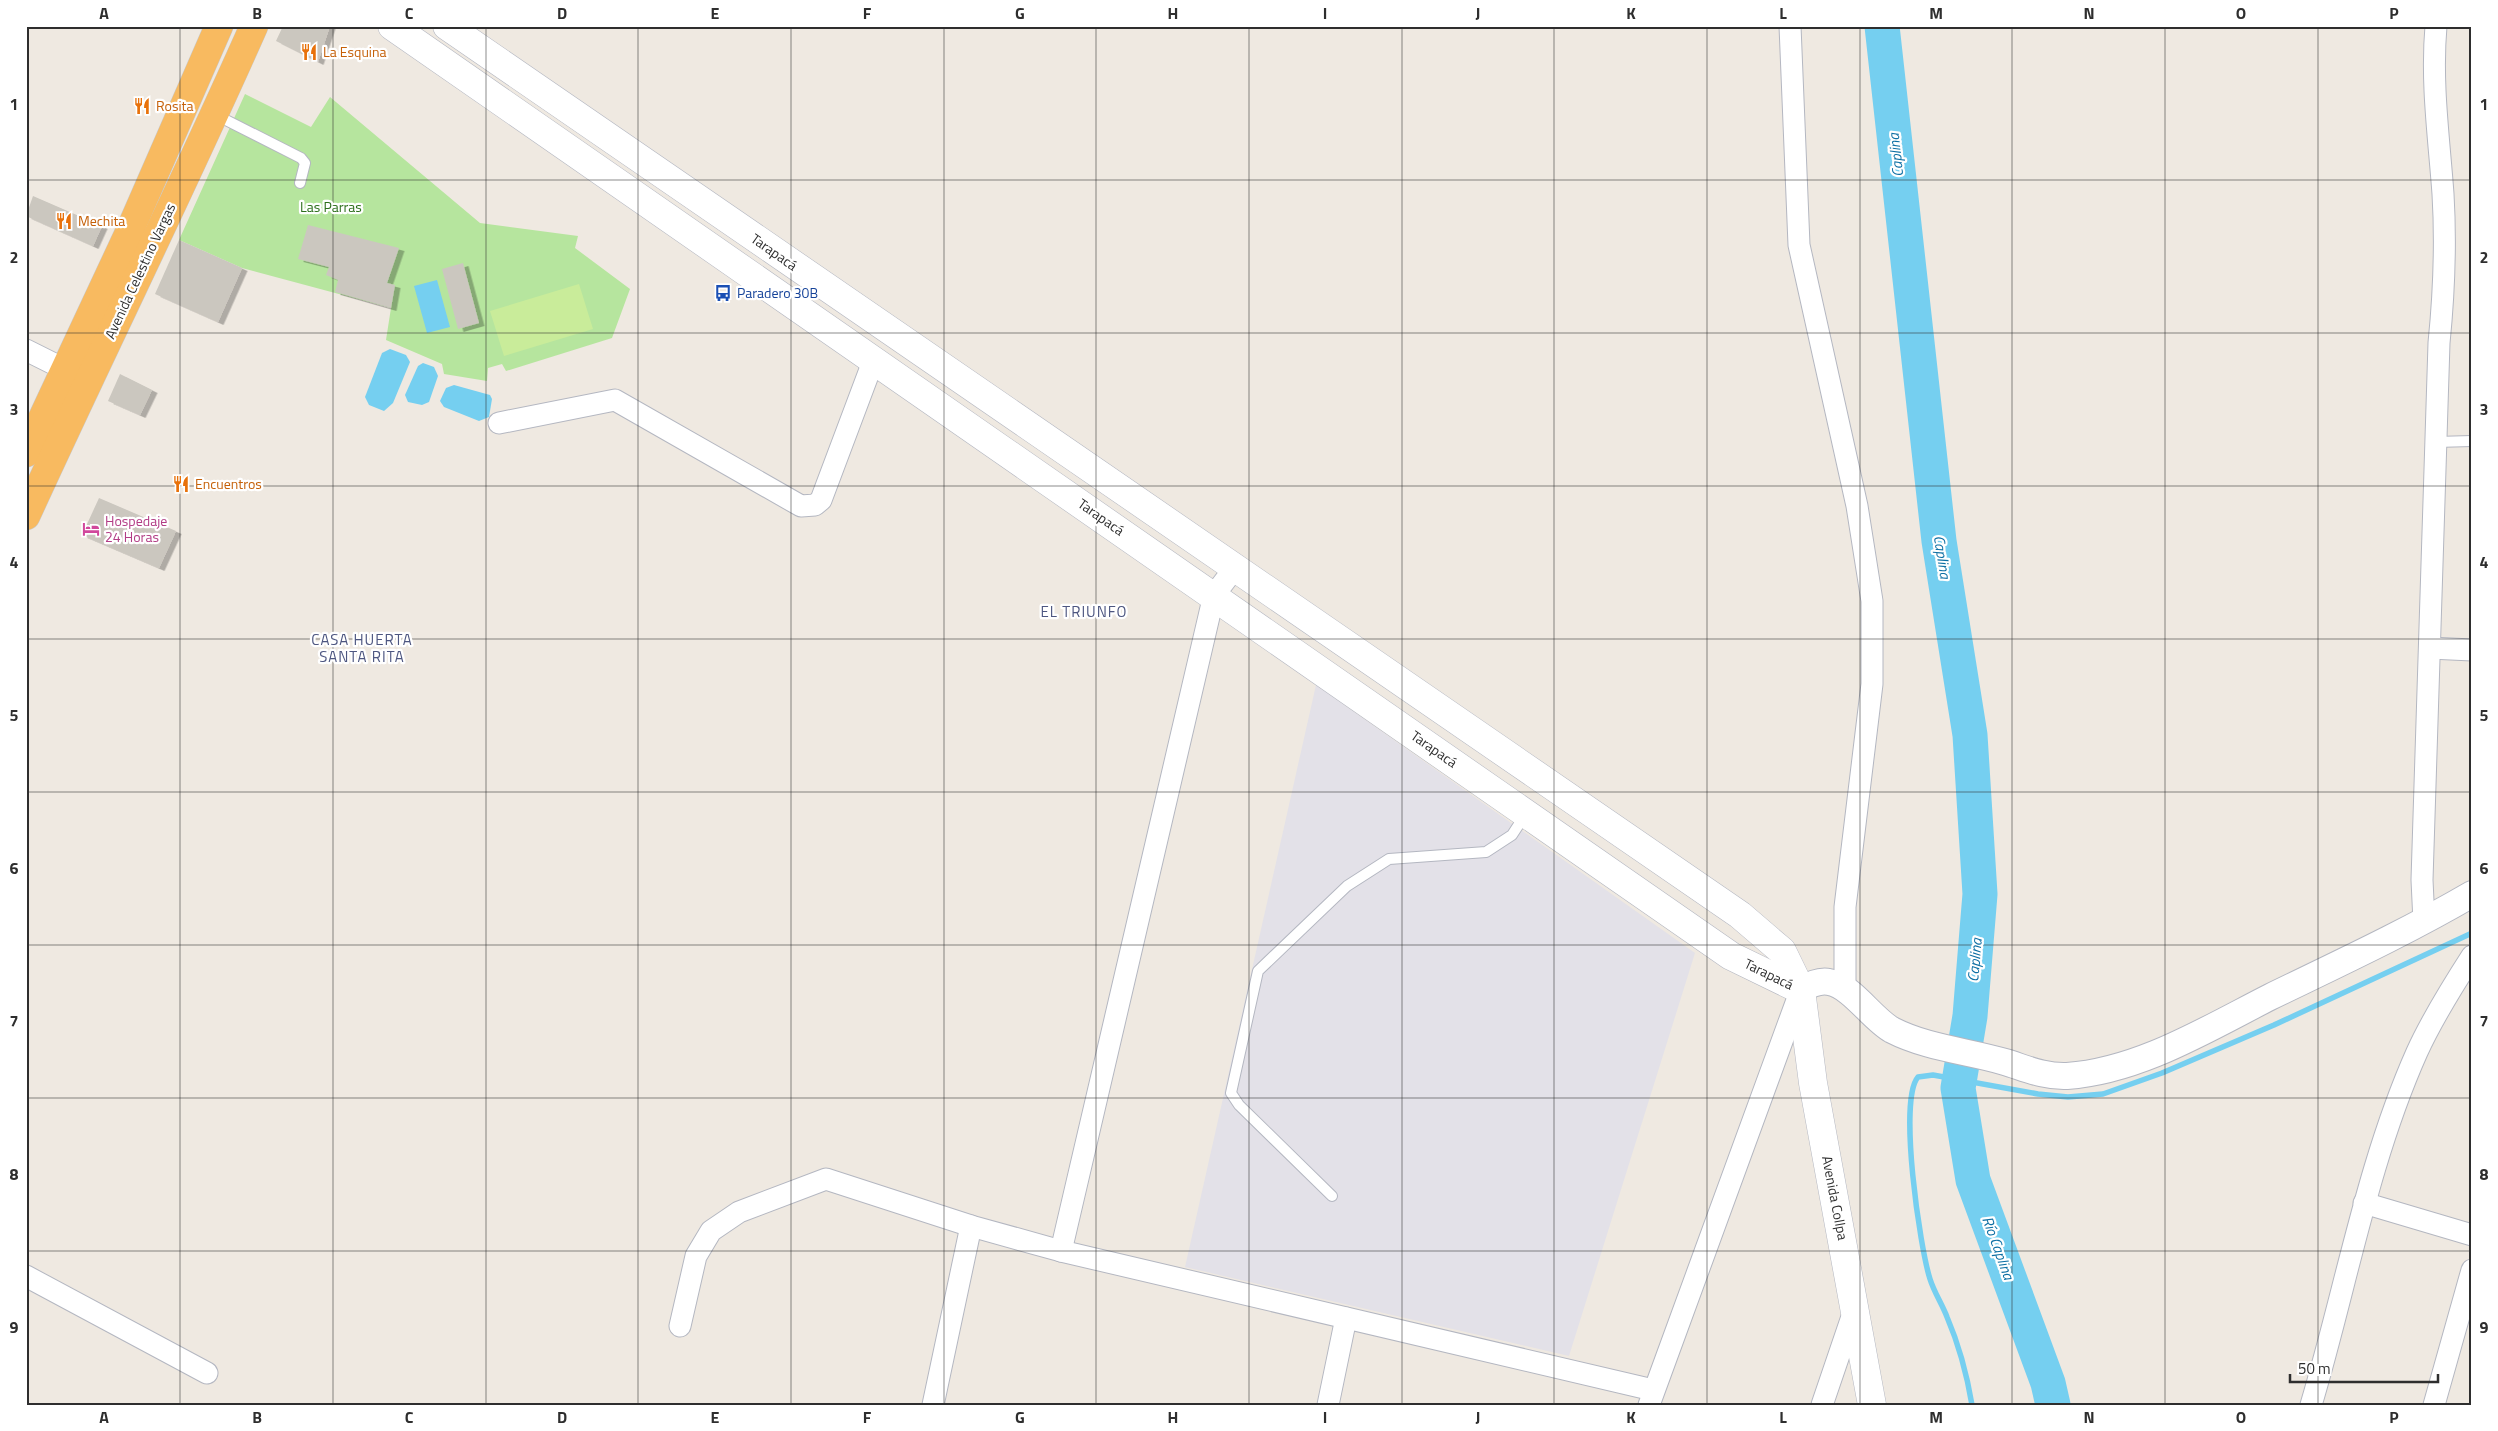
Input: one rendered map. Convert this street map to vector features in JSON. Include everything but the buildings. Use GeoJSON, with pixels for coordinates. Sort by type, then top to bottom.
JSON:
{"type":"FeatureCollection","features":[{"type":"Feature","properties":{"kind":"highway","name":"Avenida Celestino Vargas"},"geometry":{"type":"LineString","coordinates":[[26,516],[66,385],[126,238],[219,26]]}},
{"type":"Feature","properties":{"kind":"highway","name":"Avenida Celestino Vargas"},"geometry":{"type":"LineString","coordinates":[[26,452],[151,251],[215,115],[254,26]]}},
{"type":"Feature","properties":{"kind":"highway"},"geometry":{"type":"LineString","coordinates":[[186,103],[215,115]]}},
{"type":"Feature","properties":{"kind":"highway"},"geometry":{"type":"LineString","coordinates":[[126,238],[151,251]]}},
{"type":"Feature","properties":{"kind":"main road","name":"Tarapacá"},"geometry":{"type":"LineString","coordinates":[[447,26],[1234,569],[1740,915],[1782,951],[1801,990]]}},
{"type":"Feature","properties":{"kind":"main road","name":"Tarapacá"},"geometry":{"type":"LineString","coordinates":[[396,27],[1731,956],[1801,990]]}},
{"type":"Feature","properties":{"kind":"main road"},"geometry":{"type":"LineString","coordinates":[[714,249],[732,222]]}},
{"type":"Feature","properties":{"kind":"main road"},"geometry":{"type":"LineString","coordinates":[[903,380],[921,353]]}},
{"type":"Feature","properties":{"kind":"main road"},"geometry":{"type":"LineString","coordinates":[[1046,479],[1064,451]]}},
{"type":"Feature","properties":{"kind":"main road"},"geometry":{"type":"LineString","coordinates":[[1526,813],[1547,783]]}},
{"type":"Feature","properties":{"kind":"main road","name":"Avenida Collpa"},"geometry":{"type":"LineString","coordinates":[[1801,990],[1813,1083],[1872,1405]]}},
{"type":"Feature","properties":{"kind":"street"},"geometry":{"type":"LineString","coordinates":[[1790,26],[1799,245],[1857,506],[1872,601],[1872,684],[1845,907],[1845,989]]}},
{"type":"Feature","properties":{"kind":"street"},"geometry":{"type":"LineString","coordinates":[[2424,922],[2422,880],[2436,442],[2445,235],[2435,109],[2436,26]]}},
{"type":"Feature","properties":{"kind":"street"},"geometry":{"type":"LineString","coordinates":[[26,350],[66,385]]}},
{"type":"Feature","properties":{"kind":"street"},"geometry":{"type":"LineString","coordinates":[[499,423],[615,400],[802,506],[815,505],[821,500],[874,359]]}},
{"type":"Feature","properties":{"kind":"street"},"geometry":{"type":"LineString","coordinates":[[1061,1251],[1214,595],[1234,569]]}},
{"type":"Feature","properties":{"kind":"street"},"geometry":{"type":"LineString","coordinates":[[2430,648],[2472,650]]}},
{"type":"Feature","properties":{"kind":"street"},"geometry":{"type":"LineString","coordinates":[[680,1326],[696,1256],[711,1231],[739,1212],[826,1179],[971,1226],[1061,1251],[1346,1318],[1651,1398],[1801,990],[1814,983],[1830,982],[1845,989],[1891,1029],[1924,1042],[2005,1062],[2034,1072],[2066,1076],[2135,1061],[2424,922],[2472,894]]}},
{"type":"Feature","properties":{"kind":"street"},"geometry":{"type":"LineString","coordinates":[[2311,1405],[2333,1331],[2364,1204],[2398,1103],[2417,1052],[2472,956]]}},
{"type":"Feature","properties":{"kind":"street"},"geometry":{"type":"LineString","coordinates":[[2364,1204],[2472,1236]]}},
{"type":"Feature","properties":{"kind":"street"},"geometry":{"type":"LineString","coordinates":[[932,1405],[971,1226]]}},
{"type":"Feature","properties":{"kind":"street"},"geometry":{"type":"LineString","coordinates":[[2434,1405],[2472,1270]]}},
{"type":"Feature","properties":{"kind":"street"},"geometry":{"type":"LineString","coordinates":[[26,1276],[207,1373]]}},
{"type":"Feature","properties":{"kind":"street"},"geometry":{"type":"LineString","coordinates":[[1822,1405],[1855,1306]]}},
{"type":"Feature","properties":{"kind":"street"},"geometry":{"type":"LineString","coordinates":[[1328,1405],[1346,1318]]}},
{"type":"Feature","properties":{"kind":"lane"},"geometry":{"type":"LineString","coordinates":[[215,115],[301,158],[305,164],[300,183]]}},
{"type":"Feature","properties":{"kind":"lane"},"geometry":{"type":"LineString","coordinates":[[2436,442],[2472,441]]}},
{"type":"Feature","properties":{"kind":"lane"},"geometry":{"type":"LineString","coordinates":[[1332,1196],[1239,1104],[1231,1093],[1258,971],[1347,886],[1372,869],[1389,859],[1486,852],[1512,835],[1526,813]]}},
{"type":"Feature","properties":{"kind":"shaded area"},"geometry":{"type":"Polygon","coordinates":[[[1316,685],[1695,953],[1569,1356],[1185,1267],[1316,685]]]}},
{"type":"Feature","properties":{"kind":"green space","name":"Las Parras"},"geometry":{"type":"Polygon","coordinates":[[[245,94],[311,127],[330,97],[480,223],[578,236],[575,248],[630,289],[612,338],[506,371],[502,364],[488,368],[487,381],[444,374],[442,364],[386,340],[391,308],[242,268],[179,240],[245,94]]]}},
{"type":"Feature","properties":{"kind":"green space"},"geometry":{"type":"Polygon","coordinates":[[[579,284],[593,329],[504,356],[490,311],[579,284]]]}},
{"type":"Feature","properties":{"kind":"water"},"geometry":{"type":"Polygon","coordinates":[[[437,280],[450,327],[427,333],[414,286],[437,280]]]}},
{"type":"Feature","properties":{"kind":"water"},"geometry":{"type":"Polygon","coordinates":[[[390,349],[406,355],[410,362],[393,403],[384,411],[369,405],[365,397],[382,353],[390,349]]]}},
{"type":"Feature","properties":{"kind":"water"},"geometry":{"type":"Polygon","coordinates":[[[423,363],[434,367],[438,376],[429,402],[422,405],[408,402],[405,395],[418,366],[423,363]]]}},
{"type":"Feature","properties":{"kind":"water"},"geometry":{"type":"Polygon","coordinates":[[[454,385],[490,395],[492,399],[489,417],[479,421],[444,407],[440,401],[446,388],[454,385]]]}},
{"type":"Feature","properties":{"kind":"waterway","name":"Caplina"},"geometry":{"type":"LineString","coordinates":[[1882,26],[1939,541],[1970,735],[1980,894],[1970,1016],[1958,1088],[1973,1180],[2048,1383],[2053,1405]]}},
{"type":"Feature","properties":{"kind":"waterway"},"geometry":{"type":"LineString","coordinates":[[1972,1405],[1959,1349],[1930,1279],[1921,1238],[1910,1143],[1912,1091],[1918,1077],[1933,1075],[2038,1094],[2068,1097],[2103,1094],[2162,1073],[2274,1025],[2472,933]]}},
{"type":"Feature","properties":{"kind":"place","name":"La Esquina"},"geometry":{"type":"Point","coordinates":[309,52]}},
{"type":"Feature","properties":{"kind":"place","name":"Rosita"},"geometry":{"type":"Point","coordinates":[142,106]}},
{"type":"Feature","properties":{"kind":"place","name":"Mechita"},"geometry":{"type":"Point","coordinates":[64,221]}},
{"type":"Feature","properties":{"kind":"place","name":"Paradero 30B"},"geometry":{"type":"Point","coordinates":[723,293]}},
{"type":"Feature","properties":{"kind":"place","name":"Encuentros"},"geometry":{"type":"Point","coordinates":[181,484]}},
{"type":"Feature","properties":{"kind":"place","name":"Hospedaje 24 Horas"},"geometry":{"type":"Point","coordinates":[91,529]}},
{"type":"Feature","properties":{"kind":"district","name":"EL TRIUNFO"},"geometry":{"type":"Point","coordinates":[1084,612]}},
{"type":"Feature","properties":{"kind":"district","name":"CASA HUERTA SANTA RITA"},"geometry":{"type":"Point","coordinates":[362,648]}},
{"type":"Feature","properties":{"kind":"water label","name":"Río Caplina"},"geometry":{"type":"Point","coordinates":[1998,1248]}}]}
